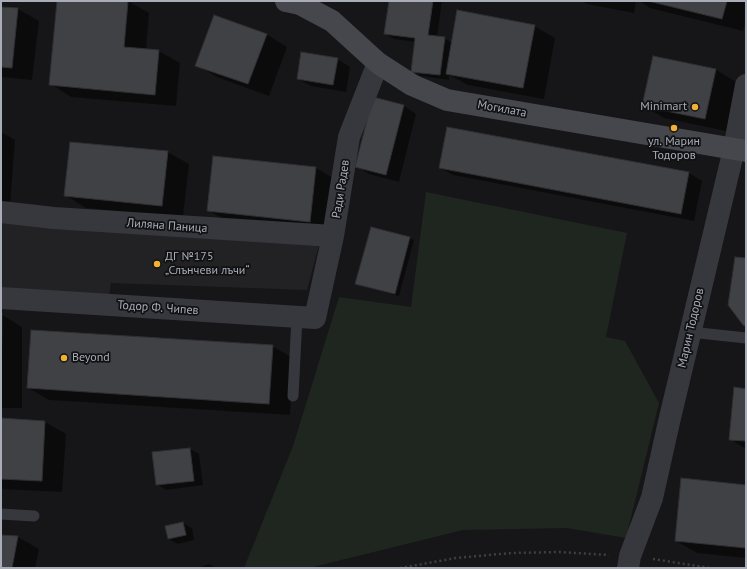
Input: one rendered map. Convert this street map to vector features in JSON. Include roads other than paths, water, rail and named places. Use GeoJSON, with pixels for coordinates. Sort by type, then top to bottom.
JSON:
{"type":"FeatureCollection","features":[{"type":"Feature","properties":{"kind":"street","name":"Могилата"},"geometry":{"type":"LineString","coordinates":[[286,1],[300,4],[332,21],[378,63],[412,85],[447,100],[740,150]]}},
{"type":"Feature","properties":{"kind":"street","name":"Ради Радев"},"geometry":{"type":"LineString","coordinates":[[306,317],[333,236],[349,137],[378,63]]}},
{"type":"Feature","properties":{"kind":"street","name":"Марин Тодоров"},"geometry":{"type":"LineString","coordinates":[[619,562],[630,556],[652,498],[690,332],[740,150],[746,86]]}},
{"type":"Feature","properties":{"kind":"street","name":"Лиляна Паница"},"geometry":{"type":"LineString","coordinates":[[1,212],[54,218],[333,236]]}},
{"type":"Feature","properties":{"kind":"street","name":"Тодор Ф. Чипев"},"geometry":{"type":"LineString","coordinates":[[1,298],[306,317]]}},
{"type":"Feature","properties":{"kind":"lane"},"geometry":{"type":"LineString","coordinates":[[293,396],[306,317]]}},
{"type":"Feature","properties":{"kind":"lane"},"geometry":{"type":"LineString","coordinates":[[690,332],[746,338]]}},
{"type":"Feature","properties":{"kind":"lane"},"geometry":{"type":"LineString","coordinates":[[1,514],[34,516]]}},
{"type":"Feature","properties":{"kind":"place","name":"Minimart"},"geometry":{"type":"Point","coordinates":[695,107]}},
{"type":"Feature","properties":{"kind":"place","name":"ул. Марин Тодоров"},"geometry":{"type":"Point","coordinates":[674,128]}},
{"type":"Feature","properties":{"kind":"place","name":"ДГ №175 „Слънчеви лъчи“"},"geometry":{"type":"Point","coordinates":[157,264]}},
{"type":"Feature","properties":{"kind":"place","name":"Beyond"},"geometry":{"type":"Point","coordinates":[64,358]}}]}
